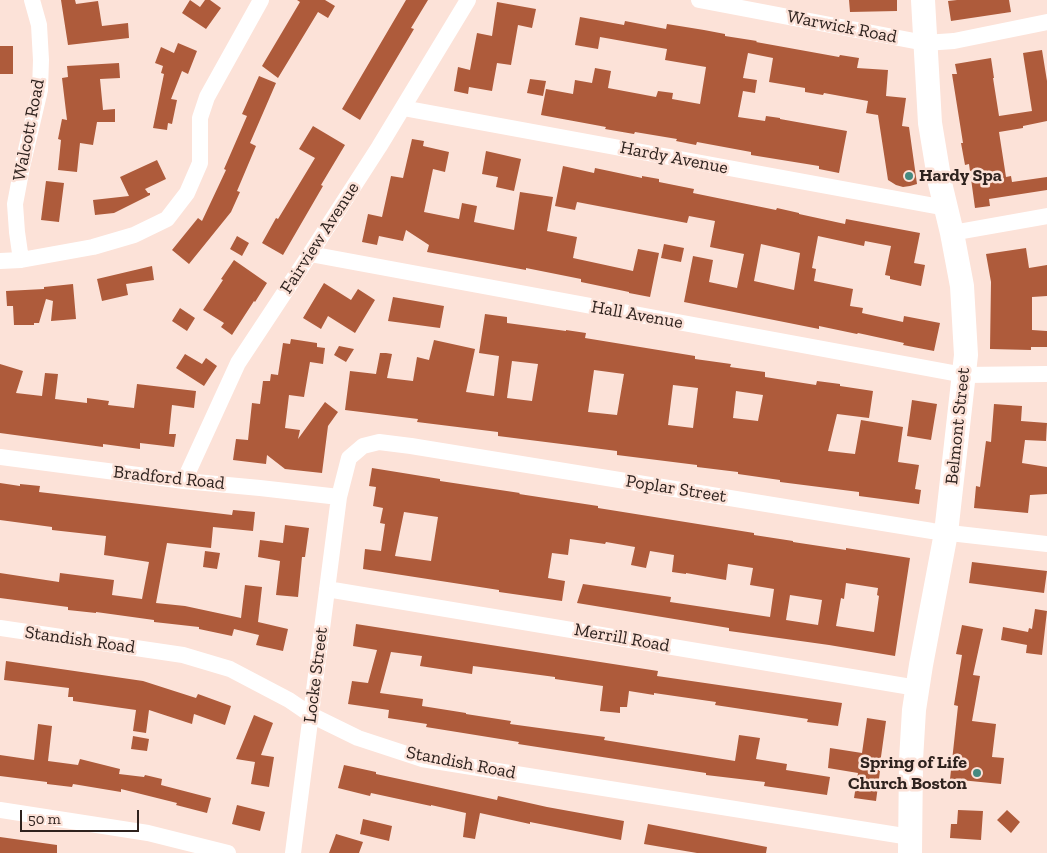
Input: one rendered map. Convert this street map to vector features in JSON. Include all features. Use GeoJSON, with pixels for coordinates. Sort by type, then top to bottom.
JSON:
{"type":"FeatureCollection","features":[{"type":"Feature","properties":{"kind":"main road","name":"Belmont Street"},"geometry":{"type":"LineString","coordinates":[[910,845],[912,744],[918,688],[946,533],[966,355],[962,286],[934,154],[930,123],[923,0]]}},
{"type":"Feature","properties":{"kind":"street","name":"Walcott Road"},"geometry":{"type":"LineString","coordinates":[[21,260],[16,232],[15,204],[40,90],[39,25],[32,0]]}},
{"type":"Feature","properties":{"kind":"street"},"geometry":{"type":"LineString","coordinates":[[0,261],[21,260],[93,248],[134,236],[167,219],[188,193],[200,163],[200,118],[207,97],[260,0]]}},
{"type":"Feature","properties":{"kind":"street","name":"Fairview Avenue"},"geometry":{"type":"LineString","coordinates":[[184,481],[238,363],[403,108],[468,0]]}},
{"type":"Feature","properties":{"kind":"street","name":"Warwick Road"},"geometry":{"type":"LineString","coordinates":[[699,0],[926,43],[954,41],[1047,22]]}},
{"type":"Feature","properties":{"kind":"street","name":"Hardy Avenue"},"geometry":{"type":"LineString","coordinates":[[403,108],[946,208]]}},
{"type":"Feature","properties":{"kind":"street"},"geometry":{"type":"LineString","coordinates":[[952,233],[1047,216]]}},
{"type":"Feature","properties":{"kind":"street","name":"Hall Avenue"},"geometry":{"type":"LineString","coordinates":[[310,254],[964,375],[1047,374]]}},
{"type":"Feature","properties":{"kind":"street","name":"Poplar Street"},"geometry":{"type":"LineString","coordinates":[[339,497],[349,458],[363,446],[379,442],[946,533],[1047,544]]}},
{"type":"Feature","properties":{"kind":"street","name":"Bradford Road"},"geometry":{"type":"LineString","coordinates":[[0,458],[184,481],[339,497]]}},
{"type":"Feature","properties":{"kind":"street","name":"Locke Street"},"geometry":{"type":"LineString","coordinates":[[293,853],[339,497]]}},
{"type":"Feature","properties":{"kind":"street","name":"Merrill Road"},"geometry":{"type":"LineString","coordinates":[[327,589],[918,688]]}},
{"type":"Feature","properties":{"kind":"street","name":"Standish Road"},"geometry":{"type":"LineString","coordinates":[[0,628],[183,655],[230,669],[289,700],[311,715],[358,738],[422,759],[910,845]]}},
{"type":"Feature","properties":{"kind":"street"},"geometry":{"type":"LineString","coordinates":[[0,810],[148,833],[228,853]]}},
{"type":"Feature","properties":{"kind":"building"},"geometry":{"type":"Polygon","coordinates":[[[61,0],[75,0],[76,4],[98,1],[102,26],[128,23],[129,38],[68,45],[61,0]]]}},
{"type":"Feature","properties":{"kind":"building"},"geometry":{"type":"Polygon","coordinates":[[[190,0],[200,7],[205,0],[210,0],[221,8],[206,29],[182,13],[190,0]]]}},
{"type":"Feature","properties":{"kind":"building"},"geometry":{"type":"Polygon","coordinates":[[[297,0],[325,0],[335,6],[328,18],[318,12],[278,78],[262,66],[300,2],[297,0]]]}},
{"type":"Feature","properties":{"kind":"building"},"geometry":{"type":"Polygon","coordinates":[[[406,0],[428,0],[411,28],[414,29],[360,120],[342,109],[406,0]]]}},
{"type":"Feature","properties":{"kind":"building"},"geometry":{"type":"Polygon","coordinates":[[[849,0],[897,0],[897,11],[850,12],[849,0]]]}},
{"type":"Feature","properties":{"kind":"building"},"geometry":{"type":"Polygon","coordinates":[[[1009,0],[1011,12],[951,21],[948,1],[1009,0]]]}},
{"type":"Feature","properties":{"kind":"building"},"geometry":{"type":"Polygon","coordinates":[[[497,2],[536,9],[532,28],[518,25],[511,65],[497,63],[492,91],[469,87],[468,94],[454,91],[458,67],[470,70],[477,33],[492,36],[497,2]]]}},
{"type":"Feature","properties":{"kind":"building"},"geometry":{"type":"Polygon","coordinates":[[[580,17],[624,25],[625,21],[666,29],[667,24],[704,30],[725,34],[725,36],[839,57],[840,55],[859,58],[857,68],[888,70],[886,96],[906,98],[902,126],[909,127],[917,184],[903,187],[888,180],[878,115],[866,113],[868,101],[824,93],[823,95],[805,92],[805,88],[769,82],[773,58],[748,53],[743,78],[757,80],[755,93],[743,91],[738,117],[765,121],[766,116],[847,131],[839,173],[819,169],[819,166],[751,155],[751,152],[697,142],[696,145],[676,141],[677,139],[635,132],[634,134],[605,129],[606,127],[541,115],[546,89],[573,94],[575,80],[592,83],[595,68],[611,71],[608,88],[656,97],[658,91],[673,93],[672,99],[700,104],[706,67],[665,60],[667,49],[600,37],[598,49],[575,45],[580,17]]]}},
{"type":"Feature","properties":{"kind":"building"},"geometry":{"type":"Polygon","coordinates":[[[178,43],[197,51],[188,74],[182,71],[171,99],[177,100],[172,124],[168,123],[167,130],[153,128],[164,74],[161,73],[163,66],[155,63],[161,47],[174,53],[178,43]]]}},
{"type":"Feature","properties":{"kind":"building"},"geometry":{"type":"Polygon","coordinates":[[[0,46],[13,46],[13,74],[0,74],[0,46]]]}},
{"type":"Feature","properties":{"kind":"building"},"geometry":{"type":"Polygon","coordinates":[[[1042,50],[1047,81],[1047,121],[999,132],[1006,177],[1011,176],[1012,182],[1047,177],[1047,190],[989,199],[990,206],[975,208],[969,164],[965,165],[961,143],[963,143],[952,74],[957,74],[955,64],[991,58],[999,116],[1032,111],[1023,53],[1042,50]]]}},
{"type":"Feature","properties":{"kind":"building"},"geometry":{"type":"Polygon","coordinates":[[[119,63],[120,78],[100,79],[103,110],[115,109],[115,122],[97,122],[93,145],[80,143],[77,172],[58,170],[61,140],[58,139],[62,119],[67,120],[62,78],[68,77],[67,66],[119,63]]]}},
{"type":"Feature","properties":{"kind":"building"},"geometry":{"type":"Polygon","coordinates":[[[259,76],[276,83],[250,143],[256,146],[237,191],[240,192],[231,212],[189,264],[172,250],[198,218],[202,221],[226,170],[224,169],[247,116],[242,114],[259,76]]]}},
{"type":"Feature","properties":{"kind":"building"},"geometry":{"type":"Polygon","coordinates":[[[530,79],[546,81],[543,96],[527,93],[530,79]]]}},
{"type":"Feature","properties":{"kind":"building"},"geometry":{"type":"Polygon","coordinates":[[[313,126],[345,145],[283,255],[262,243],[315,158],[299,149],[313,126]]]}},
{"type":"Feature","properties":{"kind":"building"},"geometry":{"type":"Polygon","coordinates":[[[412,139],[424,141],[423,146],[449,152],[445,172],[433,169],[424,212],[459,219],[462,203],[477,206],[474,222],[514,230],[520,192],[553,197],[547,231],[577,237],[573,258],[633,271],[638,249],[659,253],[650,297],[581,282],[581,279],[427,252],[429,245],[406,230],[403,241],[379,236],[377,245],[362,242],[368,214],[382,217],[391,176],[403,178],[412,139]]]}},
{"type":"Feature","properties":{"kind":"building"},"geometry":{"type":"Polygon","coordinates":[[[486,151],[521,159],[514,191],[496,187],[498,177],[482,174],[486,151]]]}},
{"type":"Feature","properties":{"kind":"building"},"geometry":{"type":"Polygon","coordinates":[[[157,160],[166,179],[145,189],[150,195],[114,213],[95,215],[93,200],[129,196],[120,177],[157,160]]]}},
{"type":"Feature","properties":{"kind":"building"},"geometry":{"type":"Polygon","coordinates":[[[563,166],[594,173],[595,168],[642,178],[642,176],[659,179],[659,182],[694,189],[693,193],[776,210],[777,208],[845,224],[846,219],[920,233],[914,263],[925,265],[921,286],[890,279],[890,276],[885,275],[891,246],[865,241],[864,246],[818,236],[812,268],[816,269],[814,281],[853,289],[850,306],[863,308],[862,313],[903,322],[904,316],[940,323],[934,351],[858,333],[819,326],[819,329],[684,302],[693,256],[713,260],[709,282],[737,288],[744,254],[710,247],[715,221],[689,216],[687,223],[577,202],[575,210],[555,206],[563,166]],[[761,244],[754,281],[794,290],[800,253],[761,244]]]}},
{"type":"Feature","properties":{"kind":"building"},"geometry":{"type":"Polygon","coordinates":[[[46,181],[64,183],[59,222],[41,220],[46,181]]]}},
{"type":"Feature","properties":{"kind":"building"},"geometry":{"type":"Polygon","coordinates":[[[237,236],[249,243],[242,256],[230,249],[237,236]]]}},
{"type":"Feature","properties":{"kind":"building"},"geometry":{"type":"Polygon","coordinates":[[[664,244],[684,248],[681,262],[661,258],[664,244]]]}},
{"type":"Feature","properties":{"kind":"building"},"geometry":{"type":"Polygon","coordinates":[[[1026,248],[1029,268],[1047,265],[1047,296],[1032,297],[1032,330],[1047,331],[1047,347],[1031,347],[1031,350],[990,349],[991,282],[986,254],[1026,248]]]}},
{"type":"Feature","properties":{"kind":"building"},"geometry":{"type":"Polygon","coordinates":[[[234,260],[267,283],[232,335],[221,327],[224,323],[203,310],[234,260]]]}},
{"type":"Feature","properties":{"kind":"building"},"geometry":{"type":"Polygon","coordinates":[[[152,266],[154,280],[126,284],[128,295],[102,301],[97,279],[152,266]]]}},
{"type":"Feature","properties":{"kind":"building"},"geometry":{"type":"Polygon","coordinates":[[[324,283],[351,300],[358,289],[375,300],[355,333],[328,316],[321,329],[303,318],[324,283]]]}},
{"type":"Feature","properties":{"kind":"building"},"geometry":{"type":"Polygon","coordinates":[[[73,284],[76,319],[51,321],[53,301],[46,299],[39,323],[34,323],[34,325],[14,325],[13,306],[7,306],[6,291],[44,289],[44,287],[73,284]]]}},
{"type":"Feature","properties":{"kind":"building"},"geometry":{"type":"Polygon","coordinates":[[[393,297],[444,306],[440,328],[388,321],[393,297]]]}},
{"type":"Feature","properties":{"kind":"building"},"geometry":{"type":"Polygon","coordinates":[[[180,308],[195,318],[187,331],[172,321],[180,308]]]}},
{"type":"Feature","properties":{"kind":"building"},"geometry":{"type":"Polygon","coordinates":[[[485,314],[507,317],[507,323],[586,333],[585,338],[695,356],[695,359],[731,364],[730,367],[765,372],[765,377],[816,385],[817,381],[873,391],[869,418],[837,414],[828,451],[855,454],[861,420],[903,427],[898,462],[919,465],[915,489],[921,490],[919,504],[859,496],[859,492],[780,482],[780,480],[738,474],[738,472],[697,467],[697,465],[617,455],[617,451],[498,436],[498,432],[417,422],[418,419],[345,410],[350,371],[376,374],[380,353],[386,353],[392,354],[387,378],[413,381],[417,357],[429,360],[434,340],[475,349],[466,392],[494,396],[499,356],[479,353],[485,314]],[[512,361],[507,398],[532,401],[538,364],[512,361]],[[594,370],[588,412],[617,415],[624,374],[594,370]],[[673,385],[668,425],[693,428],[698,388],[673,385]],[[736,391],[733,418],[758,421],[763,395],[736,391]]]}},
{"type":"Feature","properties":{"kind":"building"},"geometry":{"type":"Polygon","coordinates":[[[291,339],[317,343],[317,347],[325,348],[323,364],[310,362],[304,397],[289,395],[285,428],[300,430],[298,439],[325,402],[338,412],[328,426],[322,473],[285,469],[267,455],[266,464],[233,460],[236,439],[248,440],[252,403],[260,404],[263,381],[270,381],[271,374],[278,375],[283,343],[290,344],[291,339]]]}},
{"type":"Feature","properties":{"kind":"building"},"geometry":{"type":"Polygon","coordinates":[[[339,346],[354,349],[346,362],[334,355],[339,346]]]}},
{"type":"Feature","properties":{"kind":"building"},"geometry":{"type":"Polygon","coordinates":[[[185,354],[202,364],[206,358],[217,366],[204,386],[176,368],[185,354]]]}},
{"type":"Feature","properties":{"kind":"building"},"geometry":{"type":"Polygon","coordinates":[[[0,364],[23,371],[16,393],[42,396],[45,373],[58,374],[55,399],[87,403],[87,398],[109,401],[108,405],[134,408],[137,384],[196,391],[194,408],[172,405],[169,434],[176,434],[174,447],[140,443],[140,449],[103,444],[103,447],[0,433],[0,364]]]}},
{"type":"Feature","properties":{"kind":"building"},"geometry":{"type":"Polygon","coordinates":[[[912,400],[937,404],[931,440],[907,436],[912,400]]]}},
{"type":"Feature","properties":{"kind":"building"},"geometry":{"type":"Polygon","coordinates":[[[994,404],[1022,406],[1021,421],[1047,423],[1046,441],[1025,440],[1022,463],[1047,467],[1047,494],[1030,495],[1028,513],[974,508],[976,486],[980,487],[986,441],[991,442],[994,404]]]}},
{"type":"Feature","properties":{"kind":"building"},"geometry":{"type":"Polygon","coordinates":[[[372,468],[440,479],[440,481],[598,506],[598,508],[754,533],[754,535],[793,542],[910,558],[895,656],[729,631],[729,628],[577,603],[583,584],[671,597],[670,602],[770,617],[774,589],[750,585],[753,568],[728,564],[726,580],[672,572],[674,555],[650,551],[646,568],[631,565],[635,547],[606,542],[605,544],[570,539],[568,555],[552,553],[548,578],[565,581],[562,601],[363,569],[365,549],[381,551],[385,524],[380,523],[383,508],[373,506],[376,487],[369,486],[372,468]],[[404,512],[395,556],[431,561],[438,517],[404,512]],[[846,583],[844,599],[841,598],[836,626],[874,632],[879,596],[877,595],[878,588],[846,583]],[[790,595],[786,620],[818,625],[822,600],[790,595]]]}},
{"type":"Feature","properties":{"kind":"building"},"geometry":{"type":"Polygon","coordinates":[[[0,483],[40,486],[39,492],[232,515],[233,510],[255,512],[253,531],[213,527],[211,548],[167,543],[156,603],[185,606],[241,618],[245,585],[262,587],[258,622],[288,629],[283,651],[256,645],[259,635],[234,629],[232,636],[199,629],[199,627],[154,622],[154,620],[96,612],[68,610],[68,607],[0,598],[0,573],[59,582],[60,573],[114,580],[112,595],[142,599],[149,562],[104,555],[106,536],[52,530],[52,527],[0,520],[0,483]]]}},
{"type":"Feature","properties":{"kind":"building"},"geometry":{"type":"Polygon","coordinates":[[[285,525],[309,528],[305,557],[302,557],[298,597],[276,595],[280,561],[258,557],[260,540],[283,543],[285,525]]]}},
{"type":"Feature","properties":{"kind":"building"},"geometry":{"type":"Polygon","coordinates":[[[205,551],[220,553],[217,569],[203,567],[205,551]]]}},
{"type":"Feature","properties":{"kind":"building"},"geometry":{"type":"Polygon","coordinates":[[[972,562],[1047,571],[1044,593],[969,583],[972,562]]]}},
{"type":"Feature","properties":{"kind":"building"},"geometry":{"type":"Polygon","coordinates":[[[1035,609],[1047,611],[1042,655],[1026,653],[1027,645],[1001,640],[1003,627],[1028,632],[1029,628],[1032,629],[1035,609]]]}},
{"type":"Feature","properties":{"kind":"building"},"geometry":{"type":"Polygon","coordinates":[[[356,624],[658,671],[657,676],[842,703],[838,726],[807,722],[808,719],[715,705],[716,702],[629,691],[627,707],[620,707],[620,713],[600,711],[603,686],[555,679],[555,677],[473,666],[472,674],[420,666],[422,656],[391,652],[380,693],[423,699],[422,706],[511,721],[510,724],[605,737],[604,740],[735,761],[739,735],[760,738],[756,759],[787,764],[786,770],[830,777],[827,795],[764,786],[765,782],[706,775],[706,773],[518,744],[519,742],[426,727],[427,724],[388,718],[389,710],[348,704],[352,681],[368,683],[377,650],[353,646],[356,624]]]}},
{"type":"Feature","properties":{"kind":"building"},"geometry":{"type":"Polygon","coordinates":[[[962,625],[983,629],[973,675],[980,676],[972,721],[996,724],[992,757],[1004,758],[1001,784],[950,779],[958,706],[954,705],[962,655],[956,654],[962,625]]]}},
{"type":"Feature","properties":{"kind":"building"},"geometry":{"type":"Polygon","coordinates":[[[6,661],[143,681],[196,698],[198,694],[231,706],[225,725],[194,714],[192,724],[149,710],[146,733],[133,731],[136,710],[73,701],[73,697],[68,697],[69,688],[4,680],[6,661]]]}},
{"type":"Feature","properties":{"kind":"building"},"geometry":{"type":"Polygon","coordinates":[[[254,715],[273,723],[261,755],[274,757],[269,787],[251,784],[255,762],[236,759],[254,715]]]}},
{"type":"Feature","properties":{"kind":"building"},"geometry":{"type":"Polygon","coordinates":[[[867,718],[886,721],[876,801],[854,798],[858,773],[828,768],[830,748],[862,753],[867,718]]]}},
{"type":"Feature","properties":{"kind":"building"},"geometry":{"type":"Polygon","coordinates":[[[38,724],[52,726],[48,761],[78,765],[80,759],[120,769],[119,774],[144,777],[145,775],[162,779],[161,785],[211,798],[207,813],[176,805],[177,803],[121,789],[121,792],[73,784],[72,787],[0,776],[0,755],[34,760],[38,724]]]}},
{"type":"Feature","properties":{"kind":"building"},"geometry":{"type":"Polygon","coordinates":[[[133,736],[149,739],[147,751],[131,749],[133,736]]]}},
{"type":"Feature","properties":{"kind":"building"},"geometry":{"type":"Polygon","coordinates":[[[344,765],[376,772],[376,774],[497,800],[498,796],[624,821],[621,840],[480,813],[475,839],[463,837],[466,813],[371,793],[370,796],[338,788],[344,765]]]}},
{"type":"Feature","properties":{"kind":"building"},"geometry":{"type":"Polygon","coordinates":[[[237,805],[265,812],[260,831],[232,824],[237,805]]]}},
{"type":"Feature","properties":{"kind":"building"},"geometry":{"type":"Polygon","coordinates":[[[958,810],[983,811],[981,840],[950,838],[951,824],[957,824],[958,810]]]}},
{"type":"Feature","properties":{"kind":"building"},"geometry":{"type":"Polygon","coordinates":[[[1007,810],[1020,822],[1011,833],[997,820],[1007,810]]]}},
{"type":"Feature","properties":{"kind":"building"},"geometry":{"type":"Polygon","coordinates":[[[363,819],[392,826],[389,841],[360,834],[363,819]]]}},
{"type":"Feature","properties":{"kind":"building"},"geometry":{"type":"Polygon","coordinates":[[[648,824],[767,847],[766,853],[697,853],[644,844],[648,824]]]}},
{"type":"Feature","properties":{"kind":"building"},"geometry":{"type":"Polygon","coordinates":[[[336,834],[363,842],[359,853],[329,853],[336,834]]]}},
{"type":"Feature","properties":{"kind":"building"},"geometry":{"type":"Polygon","coordinates":[[[0,837],[57,845],[57,853],[0,853],[0,837]]]}},
{"type":"Feature","properties":{"kind":"place","name":"Hardy Spa"},"geometry":{"type":"Point","coordinates":[909,176]}},
{"type":"Feature","properties":{"kind":"place","name":"Spring of Life Church Boston"},"geometry":{"type":"Point","coordinates":[977,773]}}]}
